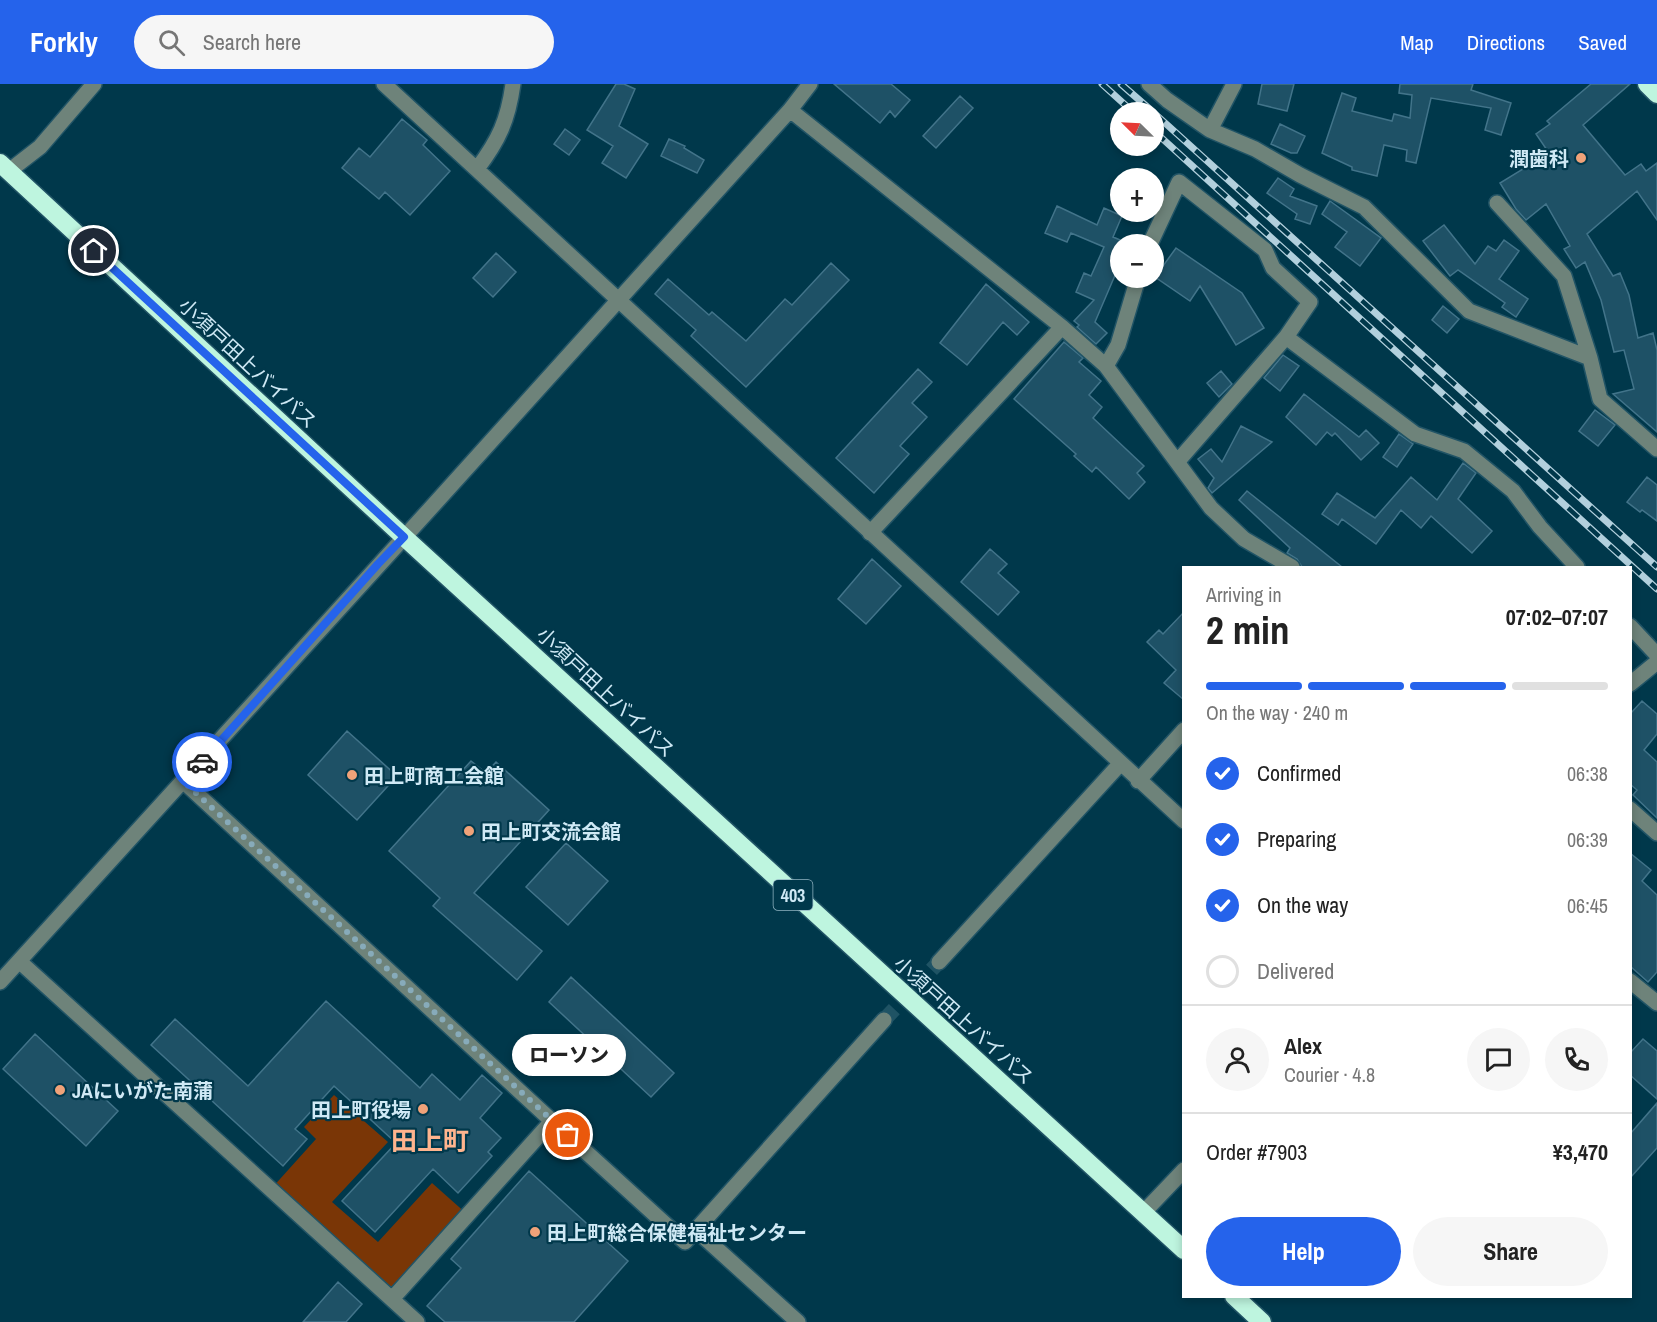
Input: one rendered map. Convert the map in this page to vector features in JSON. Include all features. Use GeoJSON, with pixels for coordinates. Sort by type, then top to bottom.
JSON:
{"type":"FeatureCollection","features":[{"type":"Feature","properties":{"kind":"highway"},"geometry":{"type":"LineString","coordinates":[[1647,84],[1657,94]]}},
{"type":"Feature","properties":{"kind":"highway","name":"小須戸田上バイパス"},"geometry":{"type":"LineString","coordinates":[[4,167],[404,537],[1182,1248]]}},
{"type":"Feature","properties":{"kind":"highway"},"geometry":{"type":"LineString","coordinates":[[1236,1298],[1262,1322]]}},
{"type":"Feature","properties":{"kind":"street"},"geometry":{"type":"LineString","coordinates":[[4,167],[40,147],[94,84]]}},
{"type":"Feature","properties":{"kind":"street"},"geometry":{"type":"LineString","coordinates":[[384,84],[1182,819]]}},
{"type":"Feature","properties":{"kind":"street"},"geometry":{"type":"LineString","coordinates":[[477,168],[494,146],[509,111],[513,84]]}},
{"type":"Feature","properties":{"kind":"street"},"geometry":{"type":"LineString","coordinates":[[0,982],[184,782],[378,564],[790,110],[810,84]]}},
{"type":"Feature","properties":{"kind":"street"},"geometry":{"type":"LineString","coordinates":[[1149,84],[1167,100],[1210,130],[1255,149],[1300,175],[1364,207],[1469,311],[1590,358]]}},
{"type":"Feature","properties":{"kind":"street"},"geometry":{"type":"LineString","coordinates":[[1210,130],[1234,84]]}},
{"type":"Feature","properties":{"kind":"street"},"geometry":{"type":"LineString","coordinates":[[790,110],[1062,327],[1106,366],[1211,508],[1244,539],[1290,566]]}},
{"type":"Feature","properties":{"kind":"street"},"geometry":{"type":"LineString","coordinates":[[1155,234],[1179,182],[1264,250],[1273,268],[1310,302],[1286,337],[1178,461]]}},
{"type":"Feature","properties":{"kind":"street"},"geometry":{"type":"LineString","coordinates":[[1497,203],[1564,276],[1590,358],[1600,399],[1657,448]]}},
{"type":"Feature","properties":{"kind":"street"},"geometry":{"type":"LineString","coordinates":[[1106,366],[1118,345],[1135,288]]}},
{"type":"Feature","properties":{"kind":"street"},"geometry":{"type":"LineString","coordinates":[[870,533],[1062,327]]}},
{"type":"Feature","properties":{"kind":"street"},"geometry":{"type":"LineString","coordinates":[[1286,337],[1415,434],[1464,451],[1513,491],[1540,527],[1576,566]]}},
{"type":"Feature","properties":{"kind":"street"},"geometry":{"type":"LineString","coordinates":[[1632,628],[1657,655]]}},
{"type":"Feature","properties":{"kind":"street"},"geometry":{"type":"LineString","coordinates":[[1632,682],[1657,662]]}},
{"type":"Feature","properties":{"kind":"street"},"geometry":{"type":"LineString","coordinates":[[1138,781],[1182,732]]}},
{"type":"Feature","properties":{"kind":"street"},"geometry":{"type":"LineString","coordinates":[[939,962],[1120,764]]}},
{"type":"Feature","properties":{"kind":"street"},"geometry":{"type":"LineString","coordinates":[[184,782],[685,1242],[884,1020]]}},
{"type":"Feature","properties":{"kind":"street"},"geometry":{"type":"LineString","coordinates":[[1632,811],[1657,833]]}},
{"type":"Feature","properties":{"kind":"street"},"geometry":{"type":"LineString","coordinates":[[19,961],[417,1322]]}},
{"type":"Feature","properties":{"kind":"street"},"geometry":{"type":"LineString","coordinates":[[1632,983],[1657,1003]]}},
{"type":"Feature","properties":{"kind":"street"},"geometry":{"type":"LineString","coordinates":[[392,1299],[552,1121]]}},
{"type":"Feature","properties":{"kind":"street"},"geometry":{"type":"LineString","coordinates":[[1143,1213],[1182,1172]]}},
{"type":"Feature","properties":{"kind":"street"},"geometry":{"type":"LineString","coordinates":[[696,1230],[798,1322]]}},
{"type":"Feature","properties":{"kind":"shaded area"},"geometry":{"type":"Polygon","coordinates":[[[334,1095],[388,1142],[332,1202],[378,1242],[432,1183],[468,1215],[392,1299],[271,1189],[316,1139],[304,1127],[334,1095]]]}},
{"type":"Feature","properties":{"kind":"building"},"geometry":{"type":"Polygon","coordinates":[[[616,84],[624,84],[635,89],[619,126],[648,144],[626,178],[602,163],[613,146],[587,130],[616,84]]]}},
{"type":"Feature","properties":{"kind":"building"},"geometry":{"type":"Polygon","coordinates":[[[834,84],[891,84],[910,100],[895,117],[890,111],[880,123],[834,84]]]}},
{"type":"Feature","properties":{"kind":"building"},"geometry":{"type":"Polygon","coordinates":[[[1262,84],[1294,84],[1287,111],[1258,104],[1262,84]]]}},
{"type":"Feature","properties":{"kind":"building"},"geometry":{"type":"Polygon","coordinates":[[[1400,84],[1473,84],[1471,90],[1511,103],[1501,135],[1485,130],[1491,108],[1431,98],[1416,163],[1406,161],[1407,150],[1384,145],[1377,176],[1352,170],[1352,167],[1322,153],[1342,93],[1356,98],[1352,111],[1392,121],[1394,114],[1410,118],[1412,95],[1399,93],[1400,84]]]}},
{"type":"Feature","properties":{"kind":"building"},"geometry":{"type":"Polygon","coordinates":[[[1591,84],[1630,84],[1583,125],[1625,175],[1641,164],[1646,171],[1657,163],[1657,220],[1637,191],[1587,234],[1613,276],[1620,273],[1629,295],[1638,338],[1653,333],[1657,350],[1657,432],[1613,394],[1634,389],[1624,350],[1614,352],[1601,300],[1585,262],[1576,268],[1564,249],[1570,246],[1546,204],[1526,220],[1516,209],[1500,183],[1549,153],[1536,134],[1550,124],[1547,121],[1591,84]]]}},
{"type":"Feature","properties":{"kind":"building"},"geometry":{"type":"Polygon","coordinates":[[[960,96],[973,108],[936,148],[923,136],[960,96]]]}},
{"type":"Feature","properties":{"kind":"building"},"geometry":{"type":"Polygon","coordinates":[[[402,119],[427,140],[423,145],[450,171],[410,215],[385,192],[379,199],[342,168],[359,148],[370,157],[402,119]]]}},
{"type":"Feature","properties":{"kind":"building"},"geometry":{"type":"Polygon","coordinates":[[[1280,124],[1305,136],[1297,153],[1291,153],[1271,144],[1280,124]]]}},
{"type":"Feature","properties":{"kind":"building"},"geometry":{"type":"Polygon","coordinates":[[[565,129],[580,140],[569,155],[554,144],[565,129]]]}},
{"type":"Feature","properties":{"kind":"building"},"geometry":{"type":"Polygon","coordinates":[[[669,139],[685,146],[684,148],[704,160],[697,173],[661,156],[669,139]]]}},
{"type":"Feature","properties":{"kind":"building"},"geometry":{"type":"Polygon","coordinates":[[[1278,178],[1294,189],[1290,196],[1317,206],[1310,224],[1295,219],[1297,214],[1267,193],[1278,178]]]}},
{"type":"Feature","properties":{"kind":"building"},"geometry":{"type":"Polygon","coordinates":[[[1330,201],[1381,238],[1360,266],[1335,247],[1347,232],[1322,214],[1330,201]]]}},
{"type":"Feature","properties":{"kind":"building"},"geometry":{"type":"Polygon","coordinates":[[[1057,206],[1097,225],[1104,208],[1110,211],[1110,222],[1119,222],[1114,234],[1110,234],[1110,287],[1095,322],[1107,333],[1096,344],[1077,327],[1079,325],[1074,321],[1094,300],[1076,292],[1084,273],[1091,276],[1104,247],[1071,233],[1067,242],[1045,233],[1057,206]]]}},
{"type":"Feature","properties":{"kind":"building"},"geometry":{"type":"Polygon","coordinates":[[[1444,225],[1475,264],[1488,246],[1496,251],[1504,240],[1519,251],[1499,279],[1528,299],[1516,317],[1502,307],[1505,303],[1458,270],[1450,276],[1423,241],[1444,225]]]}},
{"type":"Feature","properties":{"kind":"building"},"geometry":{"type":"Polygon","coordinates":[[[1176,248],[1242,293],[1264,328],[1236,345],[1200,286],[1190,301],[1164,283],[1164,265],[1176,248]]]}},
{"type":"Feature","properties":{"kind":"building"},"geometry":{"type":"Polygon","coordinates":[[[496,253],[516,272],[493,297],[473,278],[496,253]]]}},
{"type":"Feature","properties":{"kind":"building"},"geometry":{"type":"Polygon","coordinates":[[[831,263],[849,280],[746,387],[691,336],[696,330],[655,294],[668,279],[709,315],[712,312],[746,341],[785,299],[792,305],[831,263]]]}},
{"type":"Feature","properties":{"kind":"building"},"geometry":{"type":"Polygon","coordinates":[[[986,284],[1029,322],[1017,335],[1003,322],[967,365],[940,343],[986,284]]]}},
{"type":"Feature","properties":{"kind":"building"},"geometry":{"type":"Polygon","coordinates":[[[1443,306],[1459,319],[1447,333],[1432,320],[1443,306]]]}},
{"type":"Feature","properties":{"kind":"building"},"geometry":{"type":"Polygon","coordinates":[[[1064,342],[1083,358],[1079,362],[1101,381],[1089,395],[1102,407],[1093,418],[1144,466],[1137,473],[1145,482],[1129,499],[1096,467],[1092,472],[1074,456],[1076,454],[1014,399],[1064,342]]]}},
{"type":"Feature","properties":{"kind":"building"},"geometry":{"type":"Polygon","coordinates":[[[1283,355],[1299,366],[1280,391],[1264,378],[1283,355]]]}},
{"type":"Feature","properties":{"kind":"building"},"geometry":{"type":"Polygon","coordinates":[[[918,369],[932,382],[912,403],[927,417],[900,446],[909,454],[874,493],[836,458],[918,369]]]}},
{"type":"Feature","properties":{"kind":"building"},"geometry":{"type":"Polygon","coordinates":[[[1221,371],[1232,384],[1219,397],[1207,383],[1221,371]]]}},
{"type":"Feature","properties":{"kind":"building"},"geometry":{"type":"Polygon","coordinates":[[[1304,394],[1359,437],[1366,430],[1379,443],[1361,460],[1335,433],[1332,436],[1327,432],[1316,445],[1286,417],[1304,394]]]}},
{"type":"Feature","properties":{"kind":"building"},"geometry":{"type":"Polygon","coordinates":[[[1595,410],[1615,425],[1598,446],[1579,431],[1595,410]]]}},
{"type":"Feature","properties":{"kind":"building"},"geometry":{"type":"Polygon","coordinates":[[[1241,426],[1272,442],[1212,493],[1208,488],[1214,478],[1198,459],[1211,449],[1222,462],[1241,426]]]}},
{"type":"Feature","properties":{"kind":"building"},"geometry":{"type":"Polygon","coordinates":[[[1399,434],[1413,444],[1397,467],[1383,457],[1399,434]]]}},
{"type":"Feature","properties":{"kind":"building"},"geometry":{"type":"Polygon","coordinates":[[[1463,463],[1476,473],[1458,499],[1492,531],[1472,553],[1431,516],[1421,528],[1401,510],[1376,544],[1342,519],[1338,525],[1322,514],[1337,493],[1375,518],[1411,477],[1437,500],[1463,463]]]}},
{"type":"Feature","properties":{"kind":"building"},"geometry":{"type":"Polygon","coordinates":[[[1647,477],[1657,485],[1657,521],[1627,502],[1647,477]]]}},
{"type":"Feature","properties":{"kind":"building"},"geometry":{"type":"Polygon","coordinates":[[[1247,491],[1341,566],[1301,566],[1297,559],[1287,553],[1290,548],[1239,500],[1247,491]]]}},
{"type":"Feature","properties":{"kind":"building"},"geometry":{"type":"Polygon","coordinates":[[[990,549],[1007,564],[998,573],[1019,592],[998,615],[961,582],[990,549]]]}},
{"type":"Feature","properties":{"kind":"building"},"geometry":{"type":"Polygon","coordinates":[[[872,559],[901,586],[866,624],[838,599],[872,559]]]}},
{"type":"Feature","properties":{"kind":"building"},"geometry":{"type":"Polygon","coordinates":[[[1182,614],[1182,698],[1164,683],[1176,670],[1147,642],[1159,630],[1163,634],[1182,614]]]}},
{"type":"Feature","properties":{"kind":"building"},"geometry":{"type":"Polygon","coordinates":[[[1642,701],[1657,714],[1657,734],[1644,750],[1657,762],[1657,818],[1633,795],[1637,790],[1632,786],[1632,712],[1642,701]]]}},
{"type":"Feature","properties":{"kind":"building","name":"田上町商工会館"},"geometry":{"type":"Polygon","coordinates":[[[347,731],[397,776],[357,820],[308,775],[347,731]]]}},
{"type":"Feature","properties":{"kind":"building","name":"田上町交流会館"},"geometry":{"type":"Polygon","coordinates":[[[471,761],[486,773],[496,762],[549,810],[474,893],[542,951],[517,980],[433,906],[440,898],[389,851],[471,761]]]}},
{"type":"Feature","properties":{"kind":"building"},"geometry":{"type":"Polygon","coordinates":[[[566,843],[608,881],[568,925],[526,887],[566,843]]]}},
{"type":"Feature","properties":{"kind":"building"},"geometry":{"type":"Polygon","coordinates":[[[1632,855],[1651,870],[1642,881],[1657,895],[1657,972],[1648,982],[1632,968],[1632,855]]]}},
{"type":"Feature","properties":{"kind":"building"},"geometry":{"type":"Polygon","coordinates":[[[571,977],[674,1073],[651,1097],[549,1002],[571,977]]]}},
{"type":"Feature","properties":{"kind":"building","name":"田上町役場"},"geometry":{"type":"Polygon","coordinates":[[[326,1001],[420,1088],[432,1074],[460,1100],[482,1075],[502,1093],[480,1118],[501,1138],[488,1152],[492,1156],[458,1193],[433,1169],[375,1232],[342,1201],[396,1143],[334,1086],[295,1129],[307,1139],[283,1166],[151,1045],[175,1019],[248,1086],[326,1001]]]}},
{"type":"Feature","properties":{"kind":"building","name":"JAにいがた南蒲"},"geometry":{"type":"Polygon","coordinates":[[[35,1034],[118,1111],[86,1146],[3,1069],[35,1034]]]}},
{"type":"Feature","properties":{"kind":"building"},"geometry":{"type":"Polygon","coordinates":[[[1643,1039],[1657,1051],[1657,1099],[1632,1077],[1632,1051],[1643,1039]]]}},
{"type":"Feature","properties":{"kind":"building"},"geometry":{"type":"Polygon","coordinates":[[[1657,1103],[1657,1148],[1632,1176],[1632,1132],[1657,1103]]]}},
{"type":"Feature","properties":{"kind":"building","name":"田上町総合保健福祉センター"},"geometry":{"type":"Polygon","coordinates":[[[529,1171],[628,1261],[574,1322],[445,1322],[427,1306],[461,1268],[451,1259],[529,1171]]]}},
{"type":"Feature","properties":{"kind":"building"},"geometry":{"type":"Polygon","coordinates":[[[338,1282],[362,1304],[346,1322],[303,1322],[338,1282]]]}},
{"type":"Feature","properties":{"kind":"tunnel"},"geometry":{"type":"LineString","coordinates":[[884,1020],[939,962]]}},
{"type":"Feature","properties":{"kind":"railway"},"geometry":{"type":"LineString","coordinates":[[1102,84],[1122,102]]}},
{"type":"Feature","properties":{"kind":"railway"},"geometry":{"type":"LineString","coordinates":[[1121,84],[1142,102]]}},
{"type":"Feature","properties":{"kind":"railway"},"geometry":{"type":"LineString","coordinates":[[1164,122],[1657,567]]}},
{"type":"Feature","properties":{"kind":"railway"},"geometry":{"type":"LineString","coordinates":[[1164,140],[1632,566]]}},
{"type":"Feature","properties":{"kind":"railway"},"geometry":{"type":"LineString","coordinates":[[1632,566],[1657,589]]}},
{"type":"Feature","properties":{"kind":"way so far"},"geometry":{"type":"LineString","coordinates":[[202,762],[184,782],[568,1135]]}},
{"type":"Feature","properties":{"kind":"place","name":"潤歯科"},"geometry":{"type":"Point","coordinates":[1581,158]}},
{"type":"Feature","properties":{"kind":"place","name":"田上町商工会館"},"geometry":{"type":"Point","coordinates":[352,775]}},
{"type":"Feature","properties":{"kind":"place","name":"田上町交流会館"},"geometry":{"type":"Point","coordinates":[469,831]}},
{"type":"Feature","properties":{"kind":"place","name":"JAにいがた南蒲"},"geometry":{"type":"Point","coordinates":[60,1090]}},
{"type":"Feature","properties":{"kind":"place","name":"田上町役場"},"geometry":{"type":"Point","coordinates":[423,1109]}},
{"type":"Feature","properties":{"kind":"place","name":"ローソン"},"geometry":{"type":"Point","coordinates":[568,1135]}},
{"type":"Feature","properties":{"kind":"place","name":"田上町総合保健福祉センター"},"geometry":{"type":"Point","coordinates":[535,1232]}},
{"type":"Feature","properties":{"kind":"district","name":"田上町"},"geometry":{"type":"Point","coordinates":[430,1140]}},
{"type":"Feature","properties":{"kind":"route"},"geometry":{"type":"LineString","coordinates":[[94,251],[404,537],[202,762]]}}]}
